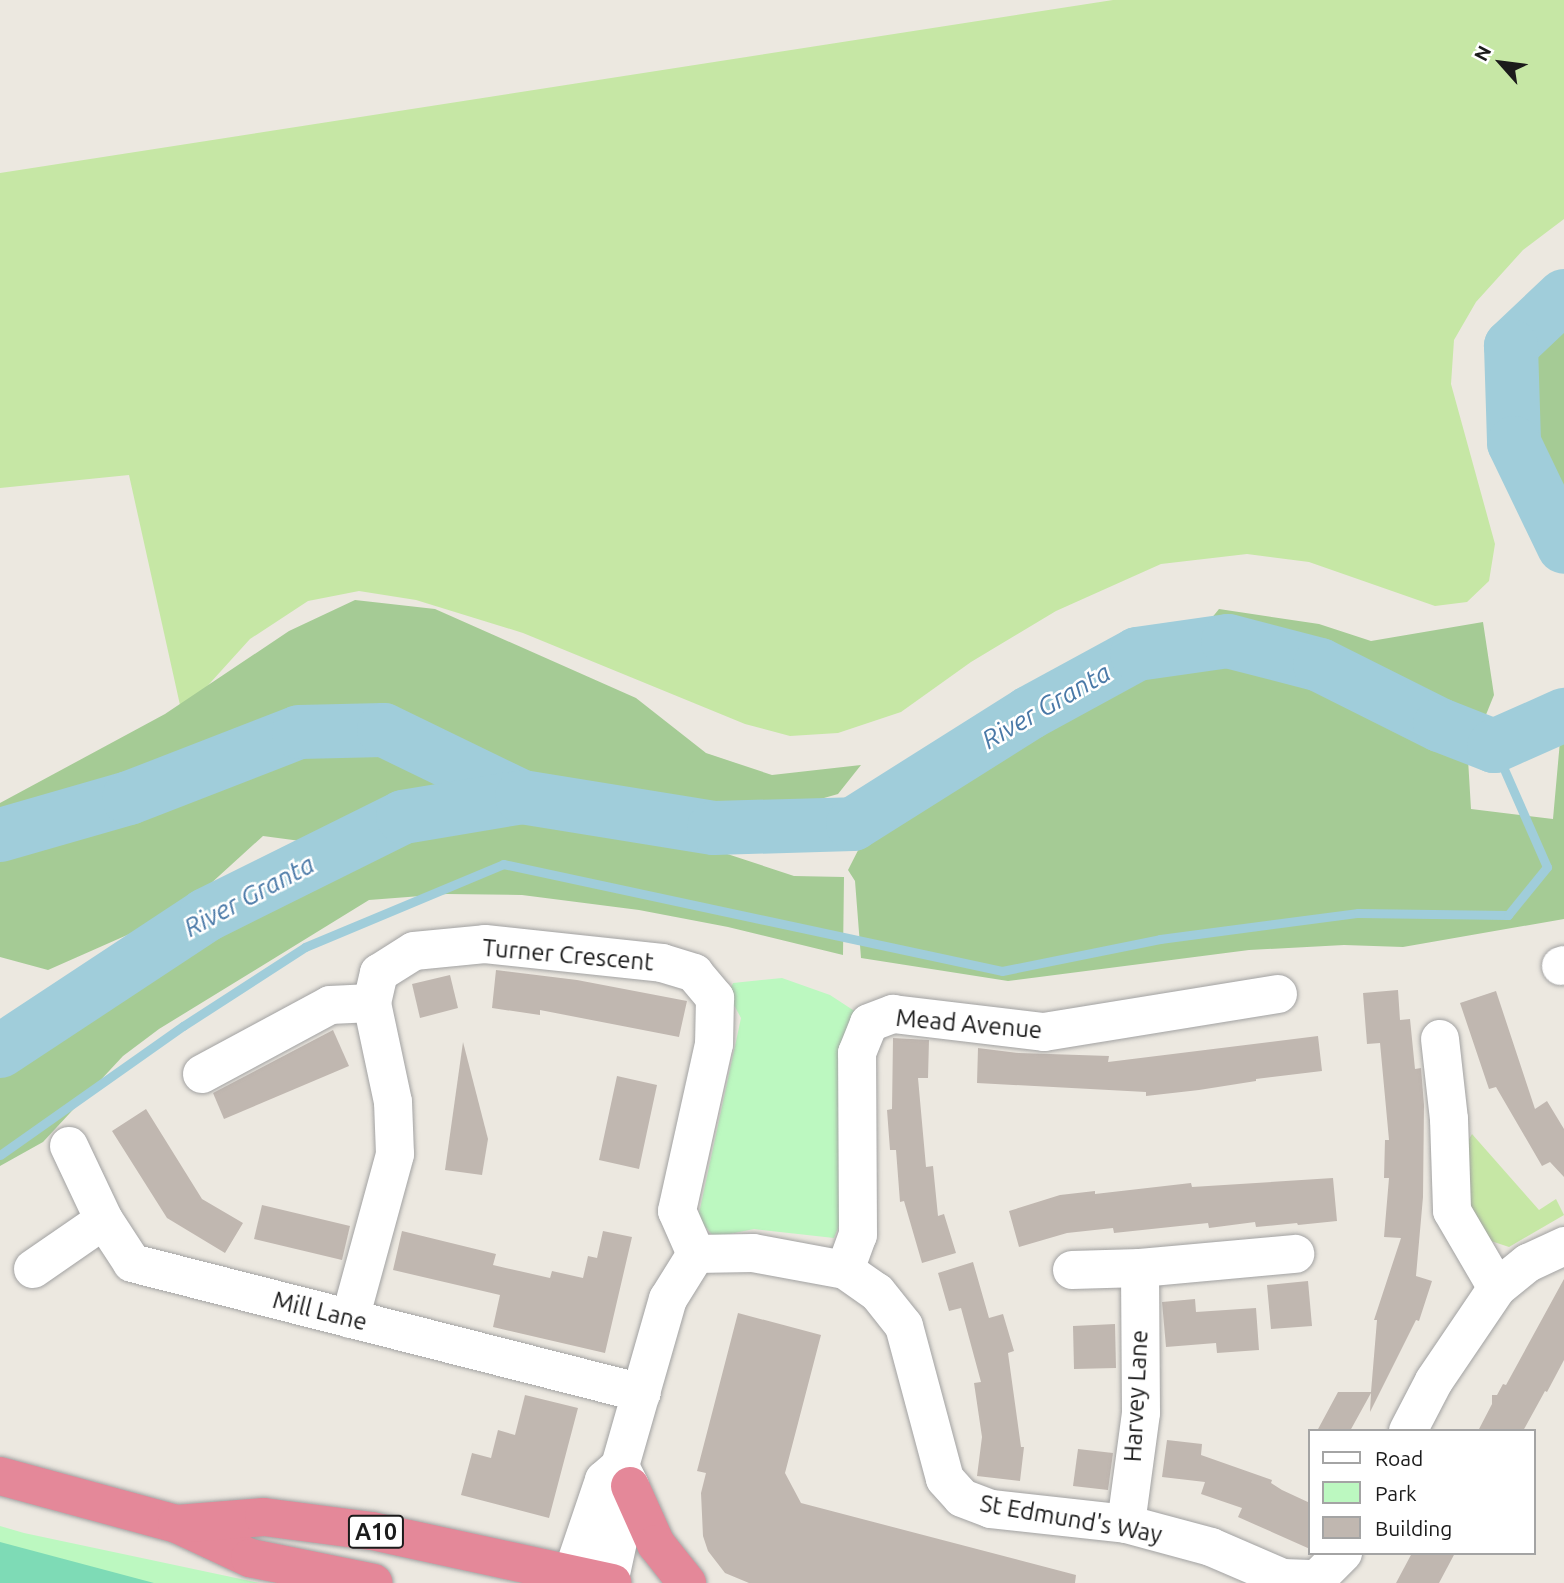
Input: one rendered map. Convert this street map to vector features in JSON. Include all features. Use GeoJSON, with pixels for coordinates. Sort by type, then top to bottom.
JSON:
{"type":"FeatureCollection","features":[{"type":"Feature","properties":{"kind":"highway","name":"A10"},"geometry":{"type":"LineString","coordinates":[[0,1476],[177,1524],[250,1558],[374,1583]]}},
{"type":"Feature","properties":{"kind":"highway"},"geometry":{"type":"LineString","coordinates":[[625,1476],[656,1544],[687,1583]]}},
{"type":"Feature","properties":{"kind":"highway","name":"A10"},"geometry":{"type":"LineString","coordinates":[[177,1524],[264,1517],[372,1531],[570,1578],[610,1583]]}},
{"type":"Feature","properties":{"kind":"street","name":"Turner Crescent"},"geometry":{"type":"LineString","coordinates":[[372,1003],[380,973],[414,951],[473,945],[662,963],[694,973],[715,998],[714,1044],[677,1211],[696,1254]]}},
{"type":"Feature","properties":{"kind":"street","name":"Mead Avenue"},"geometry":{"type":"LineString","coordinates":[[845,1270],[858,1235],[857,1053],[869,1023],[893,1014],[1044,1032],[1278,994]]}},
{"type":"Feature","properties":{"kind":"street"},"geometry":{"type":"LineString","coordinates":[[202,1074],[330,1005],[372,1003],[393,1102],[395,1154],[350,1319]]}},
{"type":"Feature","properties":{"kind":"street"},"geometry":{"type":"LineString","coordinates":[[1440,1039],[1449,1119],[1452,1211],[1497,1288]]}},
{"type":"Feature","properties":{"kind":"street","name":"Mill Lane"},"geometry":{"type":"LineString","coordinates":[[69,1146],[104,1220],[132,1264],[642,1393]]}},
{"type":"Feature","properties":{"kind":"street"},"geometry":{"type":"LineString","coordinates":[[33,1269],[104,1220]]}},
{"type":"Feature","properties":{"kind":"street"},"geometry":{"type":"LineString","coordinates":[[1409,1429],[1434,1381],[1497,1288],[1528,1263],[1564,1246]]}},
{"type":"Feature","properties":{"kind":"street","name":"St Edmund's Way"},"geometry":{"type":"LineString","coordinates":[[696,1254],[753,1252],[845,1270],[877,1292],[904,1326],[945,1479],[962,1498],[991,1509],[1126,1524],[1212,1547],[1282,1581],[1317,1579],[1341,1555]]}},
{"type":"Feature","properties":{"kind":"street"},"geometry":{"type":"LineString","coordinates":[[610,1583],[625,1476],[642,1393],[668,1298],[696,1254]]}},
{"type":"Feature","properties":{"kind":"street"},"geometry":{"type":"LineString","coordinates":[[1072,1270],[1140,1268],[1295,1254]]}},
{"type":"Feature","properties":{"kind":"street","name":"Harvey Lane"},"geometry":{"type":"LineString","coordinates":[[1126,1524],[1141,1413],[1140,1268]]}},
{"type":"Feature","properties":{"kind":"street"},"geometry":{"type":"LineString","coordinates":[[570,1578],[604,1480],[625,1476]]}},
{"type":"Feature","properties":{"kind":"green space"},"geometry":{"type":"Polygon","coordinates":[[[1113,0],[1564,0],[1564,219],[1523,250],[1476,302],[1454,340],[1451,384],[1495,544],[1489,581],[1467,602],[1435,606],[1309,562],[1247,554],[1161,564],[1056,611],[971,662],[901,712],[838,733],[790,736],[745,724],[523,633],[416,600],[359,591],[308,601],[250,639],[182,714],[129,475],[0,488],[0,173],[1113,0]]]}},
{"type":"Feature","properties":{"kind":"green space"},"geometry":{"type":"Polygon","coordinates":[[[1564,323],[1564,521],[1539,470],[1524,407],[1524,363],[1564,323]]]}},
{"type":"Feature","properties":{"kind":"green space"},"geometry":{"type":"Polygon","coordinates":[[[355,600],[435,609],[636,698],[706,753],[772,775],[861,765],[838,794],[744,821],[712,849],[794,876],[844,877],[843,955],[728,927],[639,910],[522,895],[447,894],[369,900],[159,1029],[123,1056],[43,1142],[0,1166],[0,1031],[16,1009],[180,952],[222,924],[294,887],[323,844],[263,836],[208,886],[143,928],[48,970],[0,957],[0,803],[165,714],[289,631],[355,600]]]}},
{"type":"Feature","properties":{"kind":"green space"},"geometry":{"type":"Polygon","coordinates":[[[1219,609],[1319,624],[1371,641],[1483,622],[1494,695],[1468,759],[1471,809],[1553,819],[1560,741],[1564,736],[1564,919],[1403,947],[1344,945],[1249,950],[1008,981],[861,958],[855,881],[848,870],[873,821],[1073,696],[1185,651],[1219,609]]]}},
{"type":"Feature","properties":{"kind":"green space"},"geometry":{"type":"Polygon","coordinates":[[[782,978],[830,995],[856,1012],[846,1208],[834,1238],[754,1229],[714,1237],[698,1218],[741,1018],[728,994],[733,983],[782,978]]]}},
{"type":"Feature","properties":{"kind":"green space"},"geometry":{"type":"Polygon","coordinates":[[[1472,1134],[1539,1210],[1556,1199],[1564,1215],[1509,1247],[1485,1239],[1465,1210],[1466,1144],[1472,1134]]]}},
{"type":"Feature","properties":{"kind":"green space"},"geometry":{"type":"Polygon","coordinates":[[[0,1526],[24,1533],[260,1583],[0,1583],[0,1526]]]}},
{"type":"Feature","properties":{"kind":"green space"},"geometry":{"type":"Polygon","coordinates":[[[0,1542],[154,1583],[0,1583],[0,1542]]]}},
{"type":"Feature","properties":{"kind":"building"},"geometry":{"type":"Polygon","coordinates":[[[496,970],[577,980],[687,1001],[679,1037],[540,1010],[540,1015],[492,1008],[496,970]]]}},
{"type":"Feature","properties":{"kind":"building"},"geometry":{"type":"Polygon","coordinates":[[[450,975],[458,1008],[420,1018],[412,984],[450,975]]]}},
{"type":"Feature","properties":{"kind":"building"},"geometry":{"type":"Polygon","coordinates":[[[1398,990],[1400,1020],[1410,1019],[1415,1069],[1421,1068],[1424,1105],[1423,1197],[1416,1276],[1432,1281],[1419,1321],[1416,1320],[1370,1412],[1371,1393],[1351,1429],[1318,1429],[1338,1392],[1371,1392],[1377,1320],[1374,1320],[1401,1238],[1384,1237],[1389,1178],[1384,1178],[1385,1140],[1389,1140],[1380,1043],[1367,1044],[1363,993],[1398,990]]]}},
{"type":"Feature","properties":{"kind":"building"},"geometry":{"type":"Polygon","coordinates":[[[1496,991],[1535,1109],[1547,1101],[1564,1129],[1564,1177],[1550,1162],[1542,1166],[1496,1087],[1489,1089],[1460,1003],[1496,991]]]}},
{"type":"Feature","properties":{"kind":"building"},"geometry":{"type":"Polygon","coordinates":[[[333,1030],[349,1066],[224,1119],[213,1093],[333,1030]]]}},
{"type":"Feature","properties":{"kind":"building"},"geometry":{"type":"Polygon","coordinates":[[[1318,1036],[1322,1071],[1256,1079],[1199,1090],[1146,1096],[1146,1092],[977,1083],[978,1048],[1019,1053],[1109,1056],[1108,1062],[1318,1036]]]}},
{"type":"Feature","properties":{"kind":"building"},"geometry":{"type":"Polygon","coordinates":[[[893,1038],[929,1040],[928,1078],[918,1078],[926,1167],[933,1166],[938,1216],[944,1214],[956,1253],[922,1263],[904,1201],[900,1202],[896,1150],[890,1150],[887,1110],[892,1109],[893,1038]]]}},
{"type":"Feature","properties":{"kind":"building"},"geometry":{"type":"Polygon","coordinates":[[[463,1042],[488,1139],[482,1175],[445,1170],[463,1042]]]}},
{"type":"Feature","properties":{"kind":"building"},"geometry":{"type":"Polygon","coordinates":[[[617,1076],[657,1085],[639,1169],[599,1160],[617,1076]]]}},
{"type":"Feature","properties":{"kind":"building"},"geometry":{"type":"Polygon","coordinates":[[[146,1109],[202,1199],[243,1223],[225,1253],[167,1218],[112,1131],[146,1109]]]}},
{"type":"Feature","properties":{"kind":"building"},"geometry":{"type":"Polygon","coordinates":[[[1333,1178],[1337,1221],[1298,1225],[1256,1227],[1255,1222],[1209,1228],[1208,1223],[1114,1233],[1113,1228],[1067,1233],[1019,1247],[1009,1211],[1060,1195],[1095,1191],[1095,1194],[1191,1183],[1192,1187],[1333,1178]]]}},
{"type":"Feature","properties":{"kind":"building"},"geometry":{"type":"Polygon","coordinates":[[[262,1205],[350,1226],[342,1260],[254,1239],[262,1205]]]}},
{"type":"Feature","properties":{"kind":"building"},"geometry":{"type":"Polygon","coordinates":[[[402,1231],[496,1254],[493,1265],[550,1278],[552,1271],[583,1278],[588,1256],[597,1258],[603,1231],[632,1237],[605,1353],[493,1327],[500,1295],[393,1270],[402,1231]]]}},
{"type":"Feature","properties":{"kind":"building"},"geometry":{"type":"Polygon","coordinates":[[[973,1262],[989,1318],[1003,1314],[1014,1351],[1008,1353],[1021,1447],[1024,1447],[1020,1481],[977,1476],[982,1437],[974,1383],[981,1382],[961,1308],[949,1311],[938,1273],[973,1262]]]}},
{"type":"Feature","properties":{"kind":"building"},"geometry":{"type":"Polygon","coordinates":[[[1564,1279],[1564,1360],[1547,1392],[1545,1391],[1524,1429],[1479,1429],[1492,1404],[1492,1395],[1497,1395],[1503,1384],[1506,1385],[1564,1279]]]}},
{"type":"Feature","properties":{"kind":"building"},"geometry":{"type":"Polygon","coordinates":[[[1308,1281],[1312,1326],[1271,1329],[1267,1285],[1308,1281]]]}},
{"type":"Feature","properties":{"kind":"building"},"geometry":{"type":"Polygon","coordinates":[[[1195,1299],[1196,1312],[1256,1308],[1259,1350],[1217,1353],[1216,1343],[1166,1347],[1162,1302],[1195,1299]]]}},
{"type":"Feature","properties":{"kind":"building"},"geometry":{"type":"Polygon","coordinates":[[[738,1313],[821,1335],[785,1473],[801,1503],[1076,1575],[1075,1583],[749,1583],[725,1573],[708,1551],[703,1536],[701,1493],[706,1473],[697,1471],[738,1313]]]}},
{"type":"Feature","properties":{"kind":"building"},"geometry":{"type":"Polygon","coordinates":[[[1115,1324],[1116,1368],[1074,1369],[1073,1326],[1115,1324]]]}},
{"type":"Feature","properties":{"kind":"building"},"geometry":{"type":"Polygon","coordinates":[[[525,1395],[578,1408],[549,1518],[461,1495],[472,1453],[491,1458],[498,1430],[515,1435],[525,1395]]]}},
{"type":"Feature","properties":{"kind":"building"},"geometry":{"type":"Polygon","coordinates":[[[1167,1440],[1202,1444],[1201,1455],[1272,1480],[1271,1483],[1282,1490],[1308,1502],[1308,1548],[1238,1517],[1242,1508],[1201,1494],[1205,1482],[1162,1477],[1167,1440]]]}},
{"type":"Feature","properties":{"kind":"building"},"geometry":{"type":"Polygon","coordinates":[[[1078,1449],[1113,1453],[1108,1490],[1073,1486],[1078,1449]]]}},
{"type":"Feature","properties":{"kind":"building"},"geometry":{"type":"Polygon","coordinates":[[[1411,1555],[1454,1555],[1439,1583],[1396,1583],[1411,1555]]]}},
{"type":"Feature","properties":{"kind":"waterway","name":"River Granta"},"geometry":{"type":"LineString","coordinates":[[1564,296],[1511,346],[1514,443],[1564,547]]}},
{"type":"Feature","properties":{"kind":"waterway","name":"River Granta"},"geometry":{"type":"LineString","coordinates":[[0,1051],[206,915],[403,817],[522,797],[714,828],[853,824],[1029,713],[1137,654],[1228,641],[1320,665],[1440,725],[1494,746],[1564,715]]}},
{"type":"Feature","properties":{"kind":"waterway","name":"River Granta"},"geometry":{"type":"LineString","coordinates":[[0,835],[129,798],[299,732],[384,730],[522,797]]}},
{"type":"Feature","properties":{"kind":"waterway"},"geometry":{"type":"LineString","coordinates":[[0,1155],[183,1026],[305,947],[503,864],[1002,971],[1160,939],[1358,913],[1508,915],[1547,867],[1494,746]]}}]}
